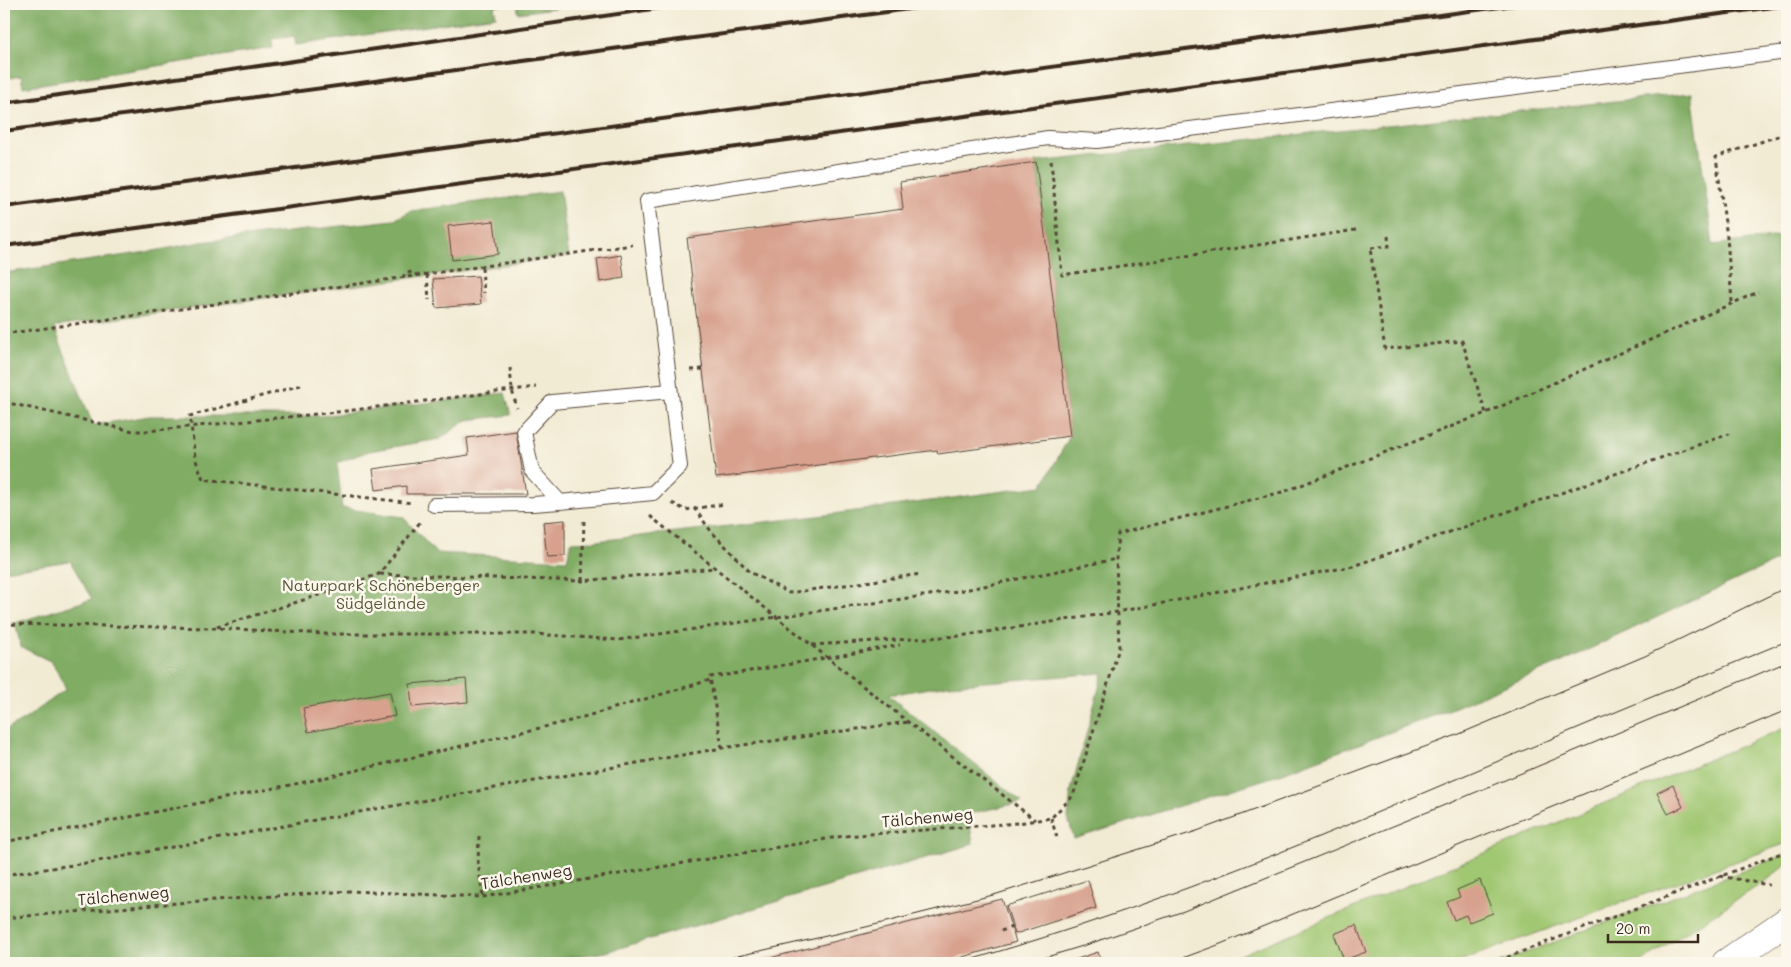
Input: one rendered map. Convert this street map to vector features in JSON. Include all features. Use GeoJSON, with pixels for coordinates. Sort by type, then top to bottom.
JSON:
{"type":"FeatureCollection","features":[{"type":"Feature","properties":{"kind":"main road"},"geometry":{"type":"LineString","coordinates":[[1726,963],[1787,921]]}},
{"type":"Feature","properties":{"kind":"lane"},"geometry":{"type":"LineString","coordinates":[[434,505],[533,504],[653,493],[680,466],[647,201],[1048,138],[1097,141],[1787,52]]}},
{"type":"Feature","properties":{"kind":"lane"},"geometry":{"type":"LineString","coordinates":[[560,502],[532,471],[524,432],[552,402],[670,391]]}},
{"type":"Feature","properties":{"kind":"path"},"geometry":{"type":"LineString","coordinates":[[1732,302],[1727,237],[1716,157],[1787,133]]}},
{"type":"Feature","properties":{"kind":"path"},"geometry":{"type":"LineString","coordinates":[[1048,138],[1062,275],[1356,230]]}},
{"type":"Feature","properties":{"kind":"path"},"geometry":{"type":"LineString","coordinates":[[1388,236],[1389,246],[1370,248],[1385,349],[1462,341],[1486,413]]}},
{"type":"Feature","properties":{"kind":"path"},"geometry":{"type":"LineString","coordinates":[[4,334],[402,279],[405,274],[413,272],[418,276],[427,275],[651,242]]}},
{"type":"Feature","properties":{"kind":"path"},"geometry":{"type":"LineString","coordinates":[[482,268],[484,293]]}},
{"type":"Feature","properties":{"kind":"path"},"geometry":{"type":"LineString","coordinates":[[427,275],[429,300]]}},
{"type":"Feature","properties":{"kind":"path"},"geometry":{"type":"LineString","coordinates":[[1058,841],[1051,818],[1073,796],[1119,648],[1116,560],[1118,534],[1286,491],[1486,413],[1758,292]]}},
{"type":"Feature","properties":{"kind":"path"},"geometry":{"type":"LineString","coordinates":[[510,368],[512,390],[524,432]]}},
{"type":"Feature","properties":{"kind":"path"},"geometry":{"type":"LineString","coordinates":[[669,373],[703,369]]}},
{"type":"Feature","properties":{"kind":"path"},"geometry":{"type":"LineString","coordinates":[[302,386],[190,416],[195,458],[203,479],[434,505]]}},
{"type":"Feature","properties":{"kind":"path"},"geometry":{"type":"LineString","coordinates":[[4,402],[133,431],[147,431],[337,412],[542,386]]}},
{"type":"Feature","properties":{"kind":"path"},"geometry":{"type":"LineString","coordinates":[[812,646],[960,636],[1117,612],[1353,566],[1729,434]]}},
{"type":"Feature","properties":{"kind":"path"},"geometry":{"type":"LineString","coordinates":[[653,493],[685,510],[725,504]]}},
{"type":"Feature","properties":{"kind":"path"},"geometry":{"type":"LineString","coordinates":[[624,495],[908,722],[1036,820]]}},
{"type":"Feature","properties":{"kind":"path"},"geometry":{"type":"LineString","coordinates":[[582,581],[585,499]]}},
{"type":"Feature","properties":{"kind":"path"},"geometry":{"type":"LineString","coordinates":[[379,574],[434,505]]}},
{"type":"Feature","properties":{"kind":"path"},"geometry":{"type":"LineString","coordinates":[[694,508],[711,531],[750,572],[789,594],[921,574]]}},
{"type":"Feature","properties":{"kind":"path"},"geometry":{"type":"LineString","coordinates":[[4,624],[214,628],[325,634],[536,634],[618,640],[964,590],[1116,560]]}},
{"type":"Feature","properties":{"kind":"path"},"geometry":{"type":"LineString","coordinates":[[214,628],[379,574],[582,581],[717,568]]}},
{"type":"Feature","properties":{"kind":"path"},"geometry":{"type":"LineString","coordinates":[[4,842],[310,780],[551,725],[710,680],[710,677],[900,645]]}},
{"type":"Feature","properties":{"kind":"path"},"geometry":{"type":"LineString","coordinates":[[710,680],[722,748]]}},
{"type":"Feature","properties":{"kind":"path"},"geometry":{"type":"LineString","coordinates":[[4,876],[93,862],[342,814],[722,748],[908,722]]}},
{"type":"Feature","properties":{"kind":"path","name":"Tälchenweg"},"geometry":{"type":"LineString","coordinates":[[4,918],[350,891],[483,897],[844,836],[1018,823],[1051,818]]}},
{"type":"Feature","properties":{"kind":"path"},"geometry":{"type":"LineString","coordinates":[[478,836],[478,863],[483,897]]}},
{"type":"Feature","properties":{"kind":"path"},"geometry":{"type":"LineString","coordinates":[[1492,963],[1787,850]]}},
{"type":"Feature","properties":{"kind":"path"},"geometry":{"type":"LineString","coordinates":[[1720,876],[1769,885]]}},
{"type":"Feature","properties":{"kind":"path"},"geometry":{"type":"LineString","coordinates":[[1001,931],[1012,927]]}},
{"type":"Feature","properties":{"kind":"green space"},"geometry":{"type":"Polygon","coordinates":[[[4,4],[509,4],[494,6],[496,16],[296,45],[294,36],[272,39],[273,48],[23,87],[21,76],[4,79],[4,4]]]}},
{"type":"Feature","properties":{"kind":"green space"},"geometry":{"type":"Polygon","coordinates":[[[517,4],[584,4],[518,13],[517,4]]]}},
{"type":"Feature","properties":{"kind":"green space","name":"Naturpark Schöneberger Südgelände"},"geometry":{"type":"Polygon","coordinates":[[[1692,93],[1713,245],[1787,235],[1787,556],[1562,662],[1446,711],[1272,777],[1074,839],[1068,818],[1071,790],[1103,673],[948,685],[888,695],[1022,802],[968,814],[973,844],[606,952],[532,963],[4,963],[4,731],[25,719],[66,689],[52,662],[21,647],[15,623],[92,599],[70,561],[4,571],[4,273],[154,251],[201,242],[394,220],[411,211],[560,191],[569,256],[54,327],[93,425],[150,416],[321,416],[505,393],[511,415],[467,420],[440,439],[369,451],[337,463],[342,508],[403,517],[436,553],[567,560],[571,542],[596,541],[818,516],[1042,486],[1070,436],[1036,162],[1692,93]]]}},
{"type":"Feature","properties":{"kind":"green space"},"geometry":{"type":"Polygon","coordinates":[[[1787,727],[1787,843],[1454,963],[1221,963],[1787,727]]]}},
{"type":"Feature","properties":{"kind":"green space"},"geometry":{"type":"Polygon","coordinates":[[[1787,854],[1787,863],[1770,878],[1639,963],[1499,963],[1787,854]]]}},
{"type":"Feature","properties":{"kind":"building"},"geometry":{"type":"Polygon","coordinates":[[[1036,162],[1070,436],[938,454],[937,450],[716,478],[687,238],[903,209],[900,182],[1036,162]]]}},
{"type":"Feature","properties":{"kind":"building"},"geometry":{"type":"Polygon","coordinates":[[[494,221],[498,254],[452,260],[448,226],[494,221]]]}},
{"type":"Feature","properties":{"kind":"building"},"geometry":{"type":"Polygon","coordinates":[[[621,255],[624,278],[600,282],[597,259],[621,255]]]}},
{"type":"Feature","properties":{"kind":"building"},"geometry":{"type":"Polygon","coordinates":[[[478,276],[481,304],[436,308],[433,279],[478,276]]]}},
{"type":"Feature","properties":{"kind":"building"},"geometry":{"type":"Polygon","coordinates":[[[516,431],[526,494],[406,494],[406,486],[376,490],[373,469],[469,455],[467,438],[516,431]]]}},
{"type":"Feature","properties":{"kind":"building"},"geometry":{"type":"Polygon","coordinates":[[[565,520],[565,556],[547,557],[543,522],[565,520]]]}},
{"type":"Feature","properties":{"kind":"building"},"geometry":{"type":"Polygon","coordinates":[[[466,679],[468,702],[412,707],[410,684],[466,679]]]}},
{"type":"Feature","properties":{"kind":"building"},"geometry":{"type":"Polygon","coordinates":[[[390,692],[395,716],[308,732],[303,708],[390,692]]]}},
{"type":"Feature","properties":{"kind":"building"},"geometry":{"type":"Polygon","coordinates":[[[1673,785],[1683,807],[1668,814],[1657,793],[1673,785]]]}},
{"type":"Feature","properties":{"kind":"building"},"geometry":{"type":"Polygon","coordinates":[[[1088,880],[1096,908],[1015,934],[1006,906],[1088,880]]]}},
{"type":"Feature","properties":{"kind":"building"},"geometry":{"type":"Polygon","coordinates":[[[1480,880],[1493,913],[1469,922],[1466,915],[1454,920],[1447,902],[1460,897],[1457,890],[1480,880]]]}},
{"type":"Feature","properties":{"kind":"building"},"geometry":{"type":"Polygon","coordinates":[[[1002,899],[1016,942],[941,963],[750,963],[1002,899]]]}},
{"type":"Feature","properties":{"kind":"building"},"geometry":{"type":"Polygon","coordinates":[[[1356,925],[1366,952],[1344,960],[1334,934],[1356,925]]]}},
{"type":"Feature","properties":{"kind":"building"},"geometry":{"type":"Polygon","coordinates":[[[1098,952],[1102,963],[1065,963],[1098,952]]]}},
{"type":"Feature","properties":{"kind":"tram line"},"geometry":{"type":"LineString","coordinates":[[707,963],[866,927],[997,894],[1197,831],[1457,735],[1645,656],[1787,587]]}},
{"type":"Feature","properties":{"kind":"tram line"},"geometry":{"type":"LineString","coordinates":[[959,963],[1133,908],[1304,843],[1787,641]]}},
{"type":"Feature","properties":{"kind":"tram line"},"geometry":{"type":"LineString","coordinates":[[1027,963],[1184,911],[1462,798],[1787,662]]}},
{"type":"Feature","properties":{"kind":"tram line"},"geometry":{"type":"LineString","coordinates":[[1169,963],[1218,945],[1787,710]]}},
{"type":"Feature","properties":{"kind":"railway"},"geometry":{"type":"LineString","coordinates":[[4,103],[687,4]]}},
{"type":"Feature","properties":{"kind":"railway"},"geometry":{"type":"LineString","coordinates":[[4,131],[946,4]]}},
{"type":"Feature","properties":{"kind":"railway"},"geometry":{"type":"LineString","coordinates":[[4,207],[1522,4]]}},
{"type":"Feature","properties":{"kind":"railway"},"geometry":{"type":"LineString","coordinates":[[4,246],[1787,5]]}}]}
